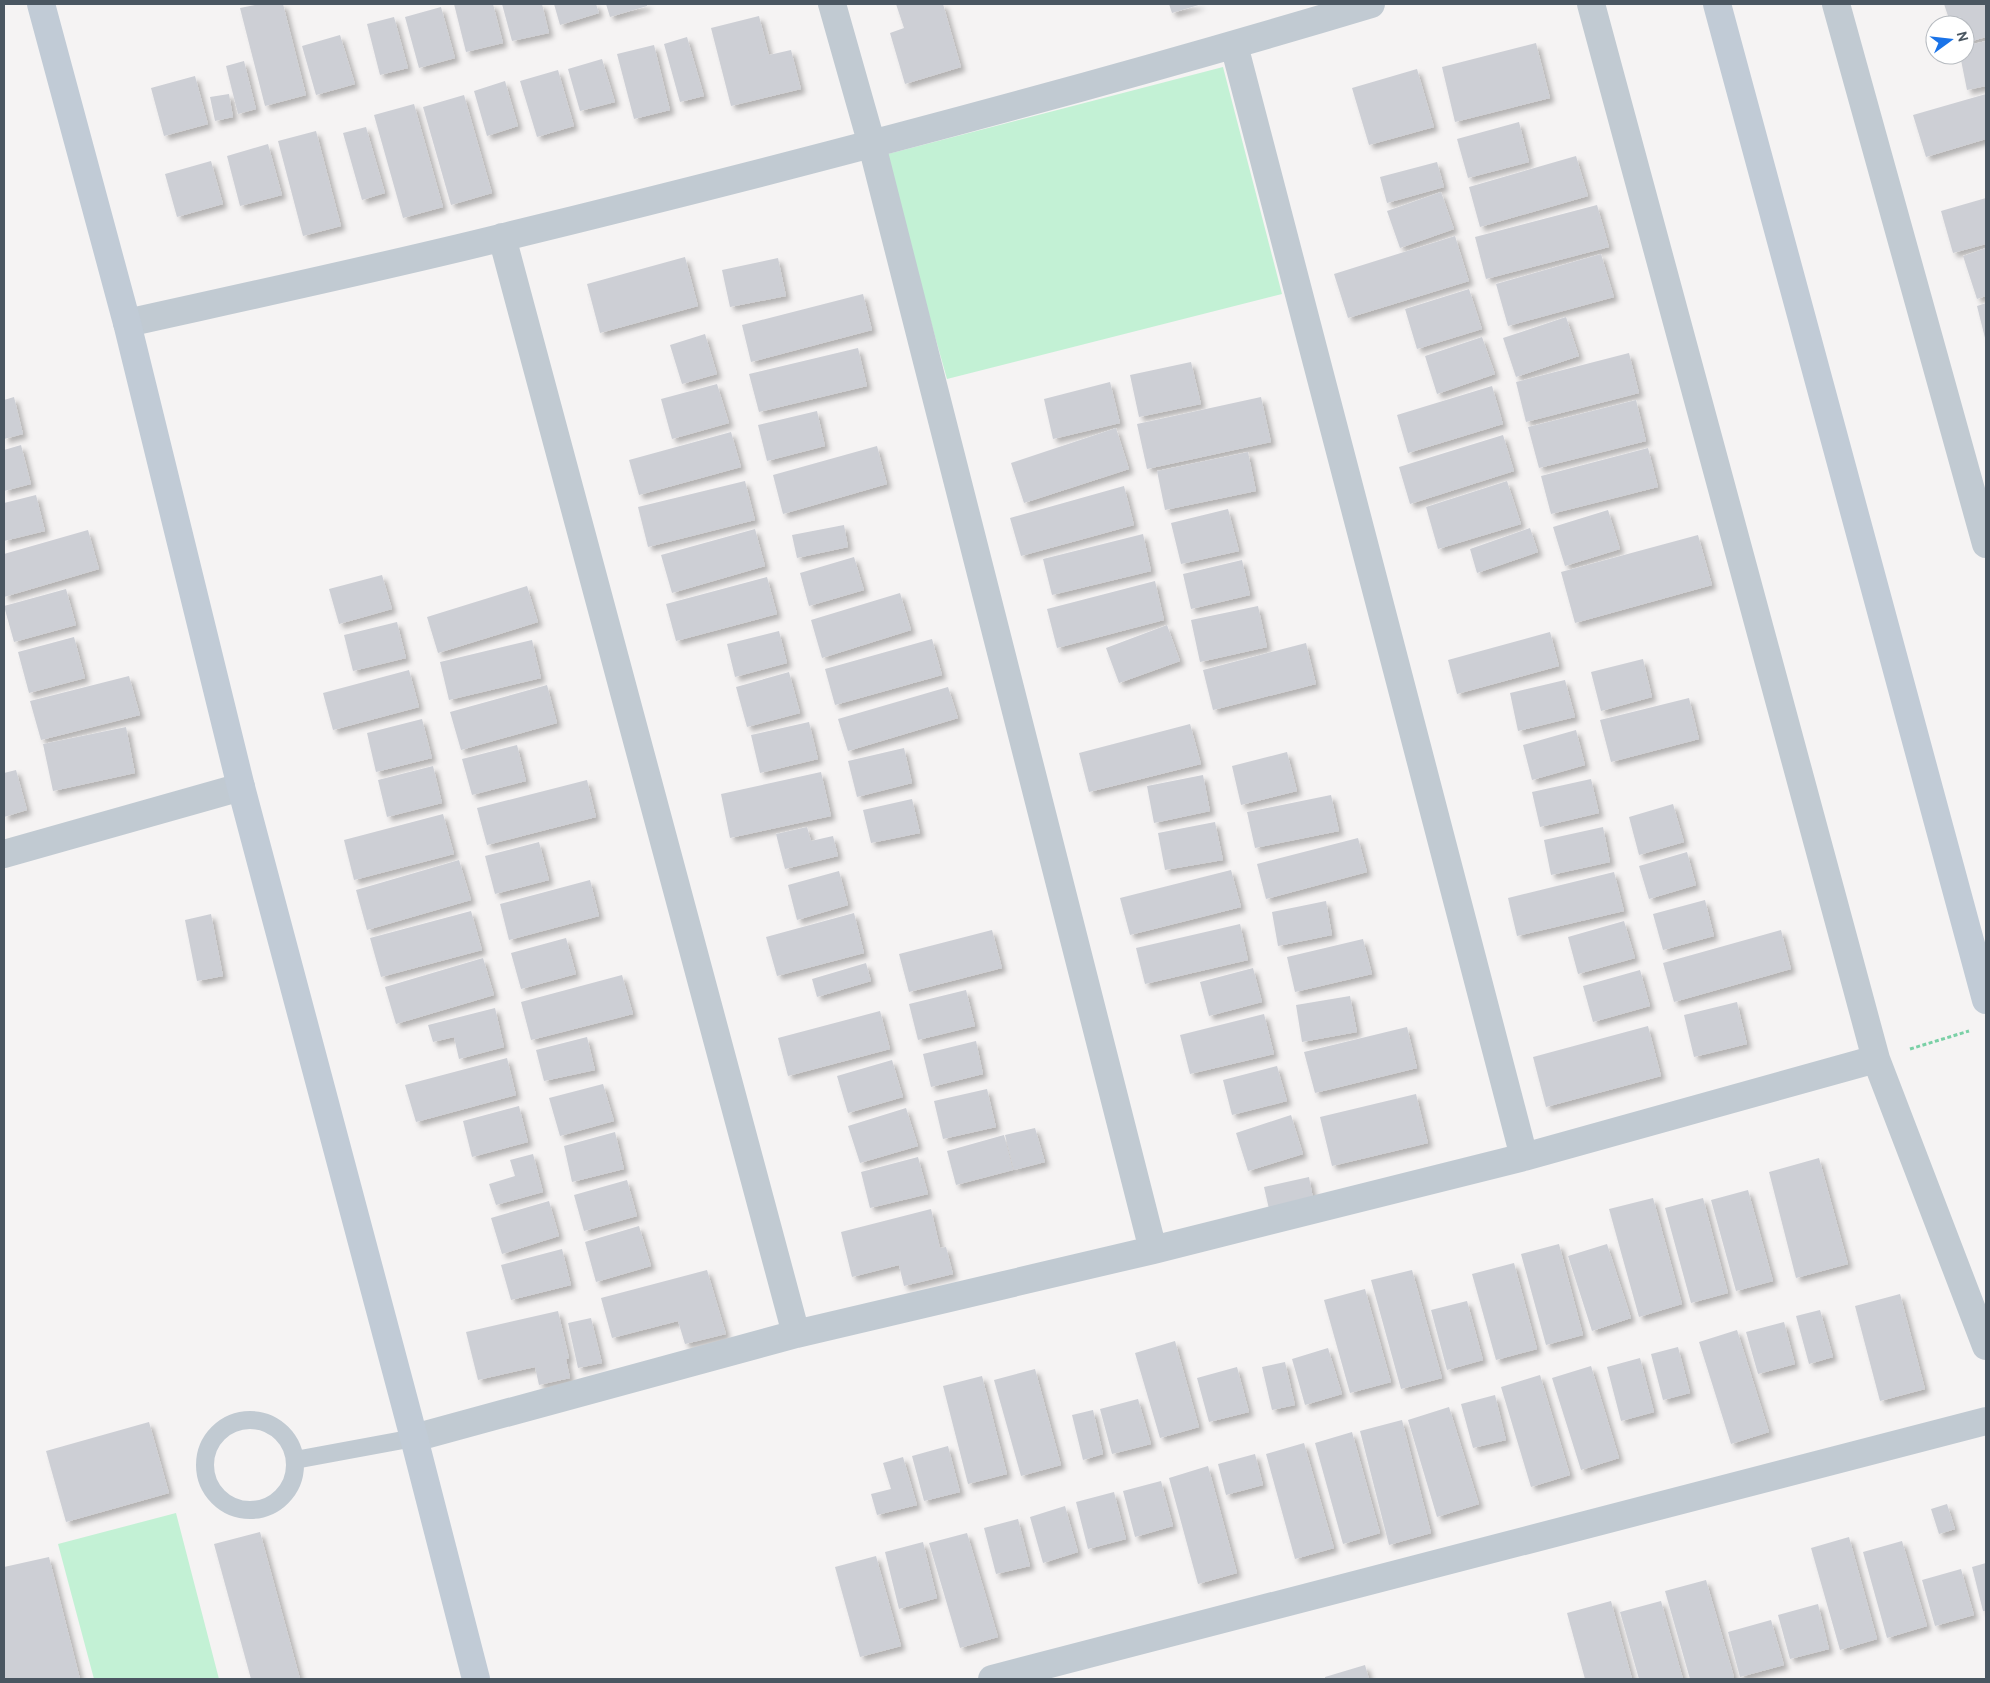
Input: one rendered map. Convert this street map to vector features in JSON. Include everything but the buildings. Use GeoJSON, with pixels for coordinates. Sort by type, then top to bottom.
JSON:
{"type":"FeatureCollection","features":[{"type":"Feature","properties":{"kind":"street"},"geometry":{"type":"LineString","coordinates":[[40,4],[127,323],[241,787],[476,1679]]}},
{"type":"Feature","properties":{"kind":"street"},"geometry":{"type":"LineString","coordinates":[[832,4],[872,144],[1153,1250]]}},
{"type":"Feature","properties":{"kind":"street"},"geometry":{"type":"LineString","coordinates":[[127,323],[502,238],[872,144],[1234,45],[1371,4]]}},
{"type":"Feature","properties":{"kind":"street"},"geometry":{"type":"LineString","coordinates":[[1592,4],[1876,1060],[1986,1346]]}},
{"type":"Feature","properties":{"kind":"street"},"geometry":{"type":"LineString","coordinates":[[1717,4],[1986,1000]]}},
{"type":"Feature","properties":{"kind":"street"},"geometry":{"type":"LineString","coordinates":[[1836,4],[1986,544]]}},
{"type":"Feature","properties":{"kind":"street"},"geometry":{"type":"LineString","coordinates":[[1234,45],[1524,1157]]}},
{"type":"Feature","properties":{"kind":"street"},"geometry":{"type":"LineString","coordinates":[[502,238],[796,1334]]}},
{"type":"Feature","properties":{"kind":"street"},"geometry":{"type":"LineString","coordinates":[[4,854],[241,787]]}},
{"type":"Feature","properties":{"kind":"street"},"geometry":{"type":"LineString","coordinates":[[414,1438],[796,1334],[1153,1250],[1524,1157],[1876,1060]]}},
{"type":"Feature","properties":{"kind":"street"},"geometry":{"type":"LineString","coordinates":[[992,1679],[1986,1421]]}},
{"type":"Feature","properties":{"kind":"lane"},"geometry":{"type":"LineString","coordinates":[[244,1420],[257,1420],[270,1425],[282,1433],[290,1445],[295,1460],[294,1476],[287,1491],[277,1502],[263,1509],[247,1511],[232,1508],[219,1499],[210,1486],[205,1471],[205,1457],[210,1444],[218,1432],[230,1424],[244,1420]]}},
{"type":"Feature","properties":{"kind":"lane"},"geometry":{"type":"LineString","coordinates":[[295,1460],[414,1438]]}},
{"type":"Feature","properties":{"kind":"path"},"geometry":{"type":"LineString","coordinates":[[1876,1060],[1977,1028]]}},
{"type":"Feature","properties":{"kind":"green space"},"geometry":{"type":"Polygon","coordinates":[[[1223,67],[1282,294],[947,379],[884,155],[1223,67]]]}},
{"type":"Feature","properties":{"kind":"green space"},"geometry":{"type":"Polygon","coordinates":[[[176,1513],[219,1679],[94,1679],[58,1544],[176,1513]]]}}]}
